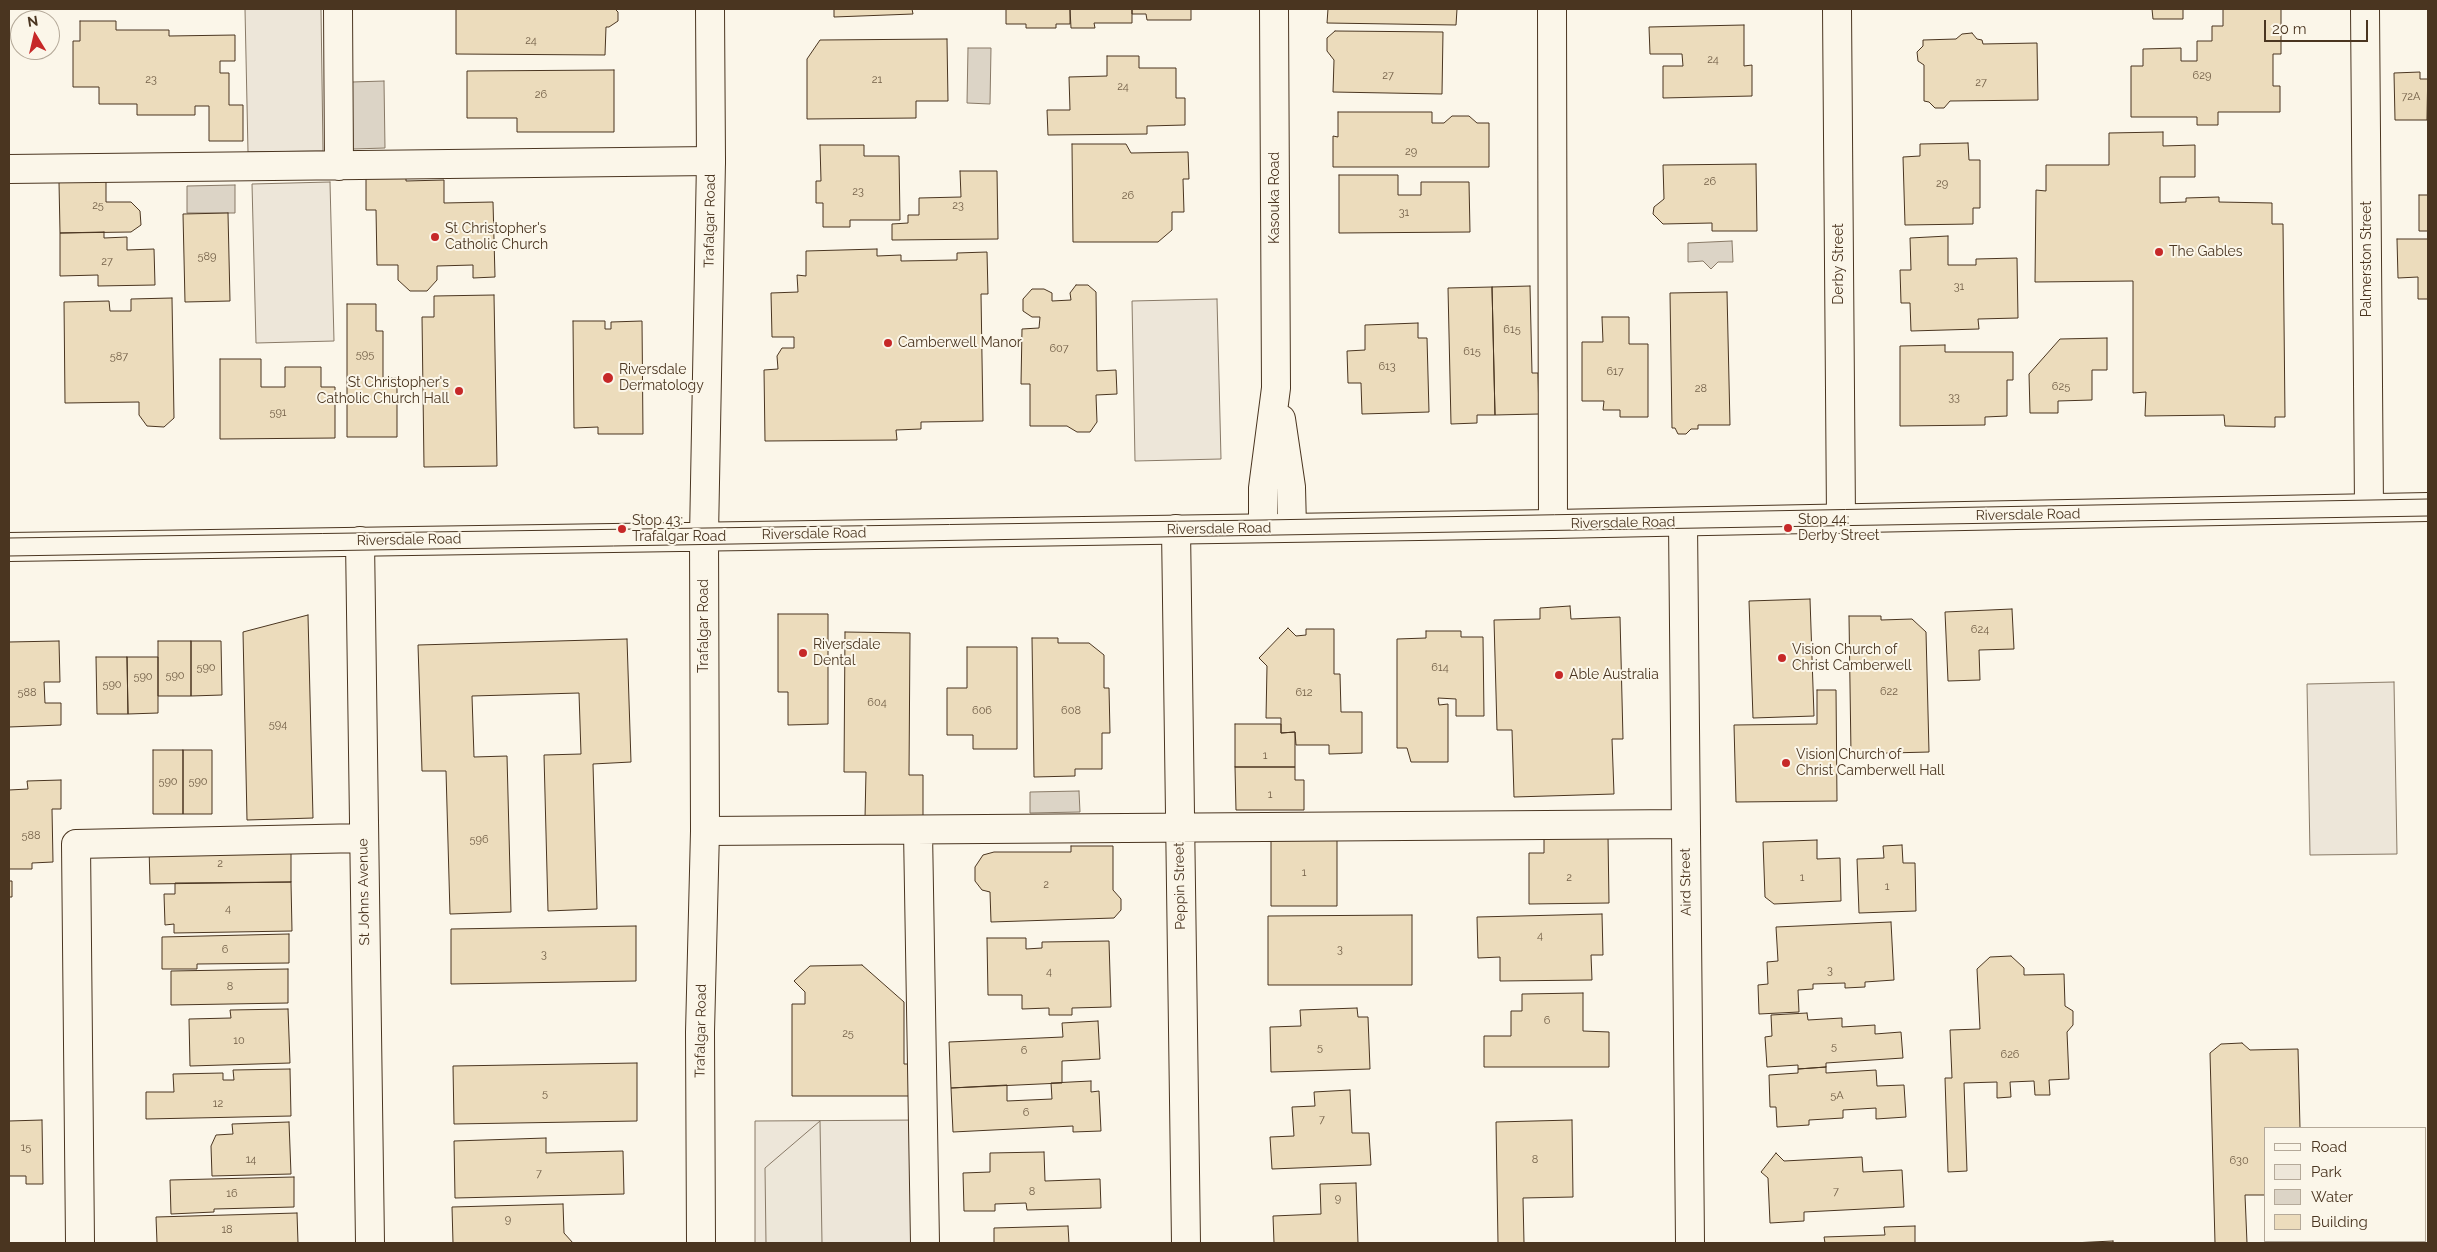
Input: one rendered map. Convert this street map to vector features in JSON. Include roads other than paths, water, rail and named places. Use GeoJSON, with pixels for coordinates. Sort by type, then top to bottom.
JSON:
{"type":"FeatureCollection","features":[{"type":"Feature","properties":{"kind":"street"},"geometry":{"type":"LineString","coordinates":[[338,9],[339,166]]}},
{"type":"Feature","properties":{"kind":"street","name":"Trafalgar Road"},"geometry":{"type":"LineString","coordinates":[[701,1243],[700,1032],[705,831],[704,536],[710,161],[710,9]]}},
{"type":"Feature","properties":{"kind":"street","name":"Kasouka Road"},"geometry":{"type":"LineString","coordinates":[[1263,528],[1263,488],[1276,388],[1274,9]]}},
{"type":"Feature","properties":{"kind":"street"},"geometry":{"type":"LineString","coordinates":[[1552,9],[1553,524]]}},
{"type":"Feature","properties":{"kind":"street","name":"Derby Street"},"geometry":{"type":"LineString","coordinates":[[1837,9],[1840,519]]}},
{"type":"Feature","properties":{"kind":"street","name":"Palmerston Street"},"geometry":{"type":"LineString","coordinates":[[2365,9],[2369,508]]}},
{"type":"Feature","properties":{"kind":"street"},"geometry":{"type":"LineString","coordinates":[[9,169],[710,161]]}},
{"type":"Feature","properties":{"kind":"street","name":"Kasouka Road"},"geometry":{"type":"LineString","coordinates":[[1276,388],[1291,487],[1292,528]]}},
{"type":"Feature","properties":{"kind":"street","name":"Riversdale Road"},"geometry":{"type":"LineString","coordinates":[[9,547],[1683,522],[2428,507]]}},
{"type":"Feature","properties":{"kind":"street","name":"Aird Street"},"geometry":{"type":"LineString","coordinates":[[1683,522],[1690,1243]]}},
{"type":"Feature","properties":{"kind":"street","name":"Peppin Street"},"geometry":{"type":"LineString","coordinates":[[1176,530],[1186,1243]]}},
{"type":"Feature","properties":{"kind":"street","name":"St Johns Avenue"},"geometry":{"type":"LineString","coordinates":[[360,541],[370,1243]]}},
{"type":"Feature","properties":{"kind":"street"},"geometry":{"type":"LineString","coordinates":[[705,831],[918,831],[1686,824]]}},
{"type":"Feature","properties":{"kind":"street"},"geometry":{"type":"LineString","coordinates":[[918,831],[925,1243]]}},
{"type":"Feature","properties":{"kind":"street"},"geometry":{"type":"LineString","coordinates":[[80,1243],[76,844],[364,838]]}},
{"type":"Feature","properties":{"kind":"water"},"geometry":{"type":"Polygon","coordinates":[[[968,48],[991,48],[990,104],[967,103],[968,48]]]}},
{"type":"Feature","properties":{"kind":"water"},"geometry":{"type":"Polygon","coordinates":[[[384,81],[385,148],[353,149],[352,82],[384,81]]]}},
{"type":"Feature","properties":{"kind":"water"},"geometry":{"type":"Polygon","coordinates":[[[235,185],[235,213],[187,213],[187,186],[235,185]]]}},
{"type":"Feature","properties":{"kind":"water"},"geometry":{"type":"Polygon","coordinates":[[[1732,241],[1733,262],[1718,262],[1711,269],[1703,261],[1688,262],[1688,243],[1732,241]]]}},
{"type":"Feature","properties":{"kind":"water"},"geometry":{"type":"Polygon","coordinates":[[[1079,791],[1080,812],[1030,813],[1030,792],[1079,791]]]}},
{"type":"Feature","properties":{"kind":"tram line"},"geometry":{"type":"LineString","coordinates":[[9,538],[1263,520],[2428,499]]}},
{"type":"Feature","properties":{"kind":"tram line"},"geometry":{"type":"LineString","coordinates":[[9,556],[2428,516]]}},
{"type":"Feature","properties":{"kind":"place","name":"St Christopher's Catholic Church"},"geometry":{"type":"Point","coordinates":[435,237]}},
{"type":"Feature","properties":{"kind":"place","name":"The Gables"},"geometry":{"type":"Point","coordinates":[2159,252]}},
{"type":"Feature","properties":{"kind":"place","name":"Camberwell Manor"},"geometry":{"type":"Point","coordinates":[888,343]}},
{"type":"Feature","properties":{"kind":"place","name":"Riversdale Dermatology"},"geometry":{"type":"Point","coordinates":[608,378]}},
{"type":"Feature","properties":{"kind":"place","name":"St Christopher's Catholic Church Hall"},"geometry":{"type":"Point","coordinates":[459,391]}},
{"type":"Feature","properties":{"kind":"place","name":"Stop 44: Derby Street"},"geometry":{"type":"Point","coordinates":[1788,528]}},
{"type":"Feature","properties":{"kind":"place","name":"Stop 43: Trafalgar Road"},"geometry":{"type":"Point","coordinates":[622,529]}},
{"type":"Feature","properties":{"kind":"place","name":"Riversdale Dental"},"geometry":{"type":"Point","coordinates":[803,653]}},
{"type":"Feature","properties":{"kind":"place","name":"Vision Church of Christ Camberwell"},"geometry":{"type":"Point","coordinates":[1782,658]}},
{"type":"Feature","properties":{"kind":"place","name":"Able Australia"},"geometry":{"type":"Point","coordinates":[1559,675]}},
{"type":"Feature","properties":{"kind":"place","name":"Vision Church of Christ Camberwell Hall"},"geometry":{"type":"Point","coordinates":[1786,763]}}]}
